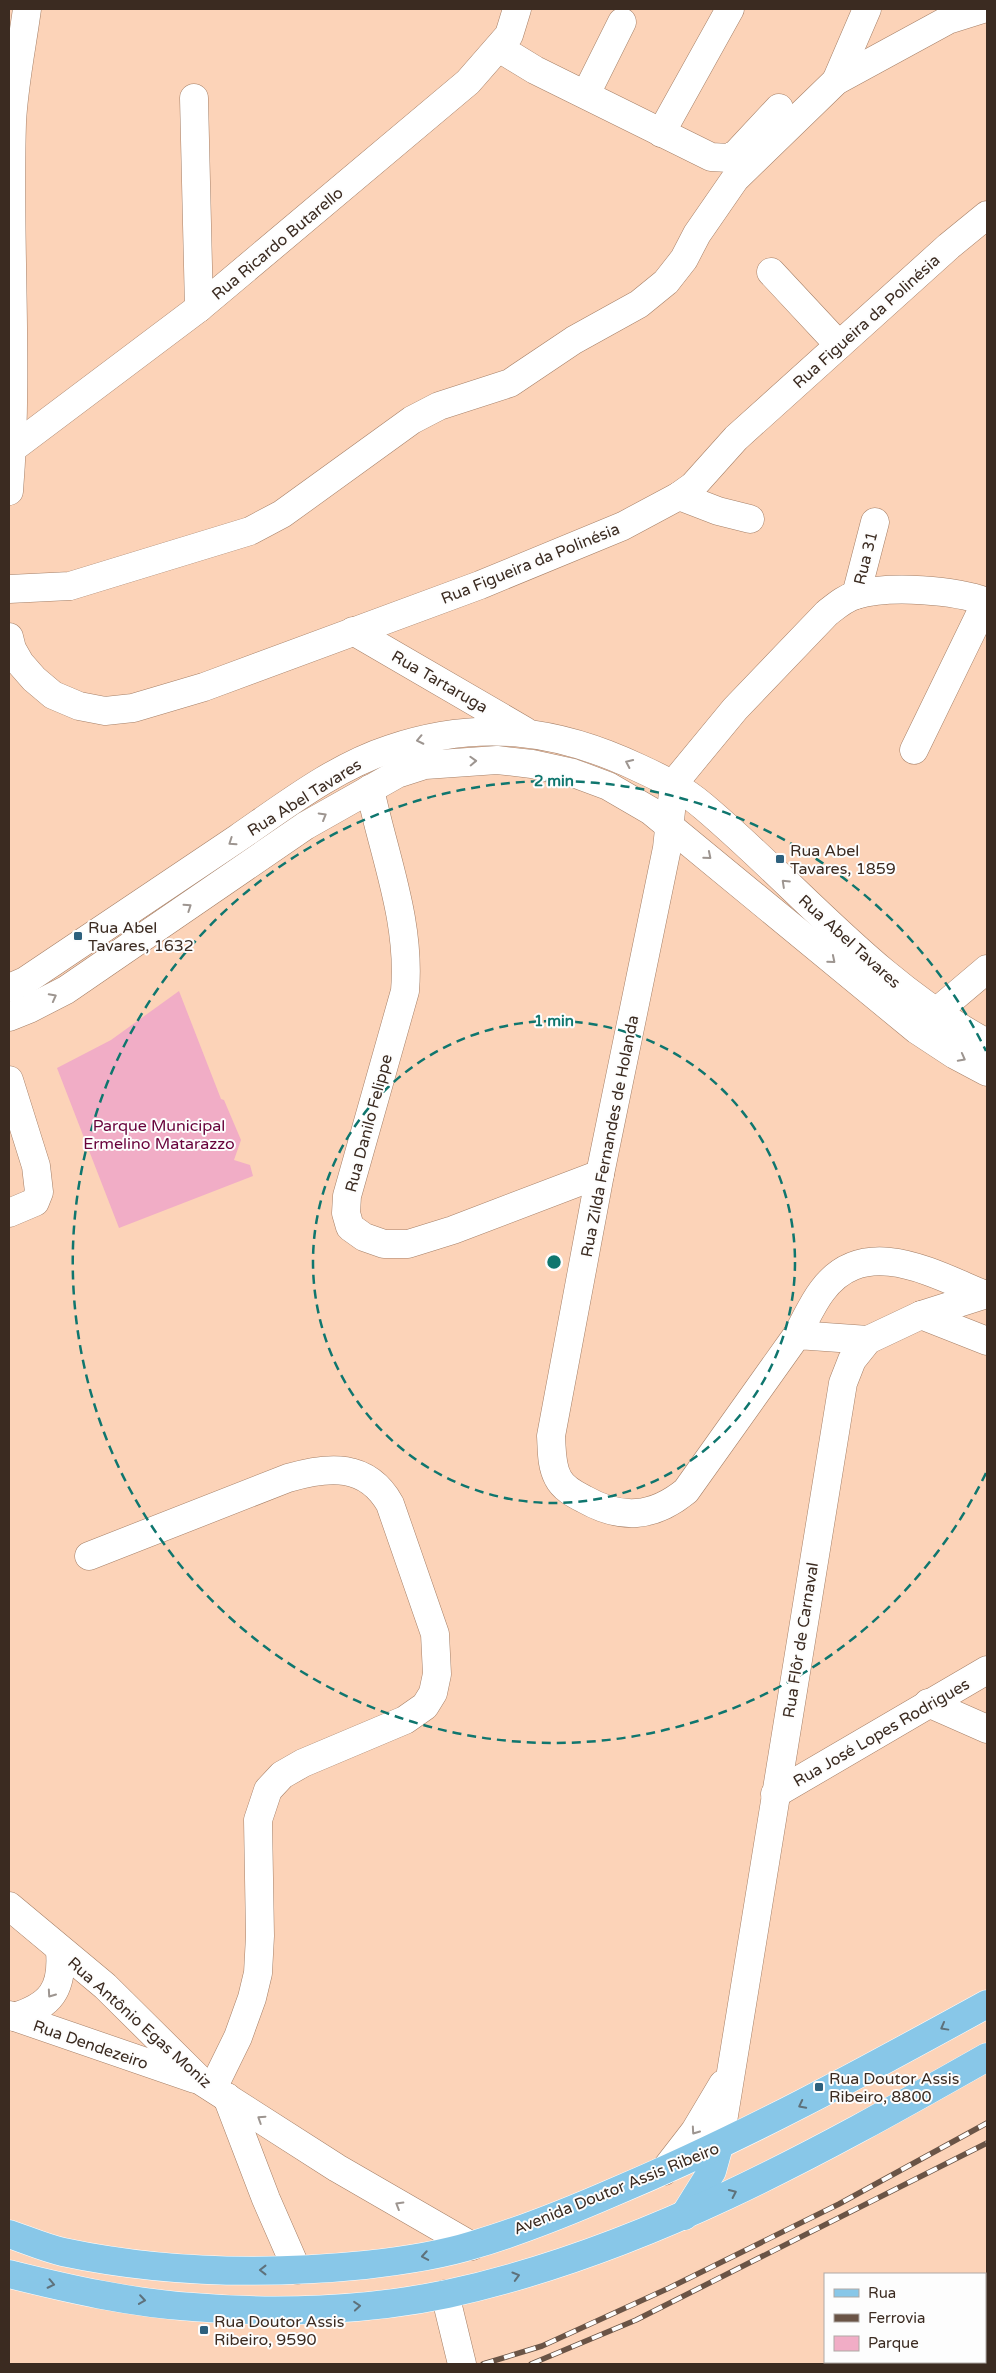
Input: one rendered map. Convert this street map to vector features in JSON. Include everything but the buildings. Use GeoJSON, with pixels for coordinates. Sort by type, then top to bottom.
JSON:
{"type":"FeatureCollection","features":[{"type":"Feature","properties":{"kind":"main road","name":"Avenida Doutor Assis Ribeiro"},"geometry":{"type":"LineString","coordinates":[[9,2234],[61,2251],[152,2267],[222,2270],[322,2270],[394,2262],[472,2246],[557,2216],[719,2146],[823,2094],[987,2004]]}},
{"type":"Feature","properties":{"kind":"main road"},"geometry":{"type":"LineString","coordinates":[[9,2274],[94,2293],[192,2308],[276,2310],[448,2305],[684,2216],[791,2166],[987,2057]]}},
{"type":"Feature","properties":{"kind":"main road"},"geometry":{"type":"LineString","coordinates":[[684,2216],[712,2171],[719,2146]]}},
{"type":"Feature","properties":{"kind":"street"},"geometry":{"type":"LineString","coordinates":[[9,490],[11,450],[10,121],[28,9]]}},
{"type":"Feature","properties":{"kind":"street","name":"Rua Ricardo Butarello"},"geometry":{"type":"LineString","coordinates":[[11,450],[199,308],[461,88],[509,35],[517,9]]}},
{"type":"Feature","properties":{"kind":"street"},"geometry":{"type":"LineString","coordinates":[[661,133],[730,9]]}},
{"type":"Feature","properties":{"kind":"street"},"geometry":{"type":"LineString","coordinates":[[836,81],[867,9]]}},
{"type":"Feature","properties":{"kind":"street"},"geometry":{"type":"LineString","coordinates":[[9,590],[70,586],[250,531],[282,514],[412,420],[439,406],[510,383],[574,340],[639,304],[666,282],[684,258],[697,234],[735,179],[836,81],[948,20],[982,9]]}},
{"type":"Feature","properties":{"kind":"street"},"geometry":{"type":"LineString","coordinates":[[586,94],[622,22]]}},
{"type":"Feature","properties":{"kind":"street"},"geometry":{"type":"LineString","coordinates":[[499,48],[536,70],[711,157],[730,158],[779,108]]}},
{"type":"Feature","properties":{"kind":"street"},"geometry":{"type":"LineString","coordinates":[[194,98],[199,308]]}},
{"type":"Feature","properties":{"kind":"street","name":"Rua Figueira da Polinésia"},"geometry":{"type":"LineString","coordinates":[[9,637],[12,649],[20,663],[34,679],[53,695],[79,706],[105,711],[133,708],[204,687],[480,585],[614,530],[680,496],[693,486],[736,438],[949,246],[987,216]]}},
{"type":"Feature","properties":{"kind":"street"},"geometry":{"type":"LineString","coordinates":[[771,272],[839,345]]}},
{"type":"Feature","properties":{"kind":"street"},"geometry":{"type":"LineString","coordinates":[[680,496],[718,511],[750,519]]}},
{"type":"Feature","properties":{"kind":"street","name":"Rua 31"},"geometry":{"type":"LineString","coordinates":[[856,595],[875,522]]}},
{"type":"Feature","properties":{"kind":"street"},"geometry":{"type":"LineString","coordinates":[[674,784],[735,709],[797,644],[834,608],[856,595],[880,591],[940,592],[969,596],[986,602],[914,750]]}},
{"type":"Feature","properties":{"kind":"street","name":"Rua Tartaruga"},"geometry":{"type":"LineString","coordinates":[[352,631],[526,732]]}},
{"type":"Feature","properties":{"kind":"street","name":"Rua Abel Tavares"},"geometry":{"type":"LineString","coordinates":[[9,988],[24,981],[286,805],[355,763],[388,749],[442,736],[480,732],[526,732],[576,742],[606,752],[674,784],[703,806],[859,951],[935,1013],[987,1043]]}},
{"type":"Feature","properties":{"kind":"street","name":"Rua Abel Tavares"},"geometry":{"type":"LineString","coordinates":[[9,1017],[30,1009],[66,990],[305,826],[397,774],[425,765],[497,760],[532,764],[573,773],[608,786],[651,811],[917,1030],[955,1055],[987,1072]]}},
{"type":"Feature","properties":{"kind":"street","name":"Rua Zilda Fernandes de Holanda"},"geometry":{"type":"LineString","coordinates":[[674,784],[668,848],[600,1174],[551,1436],[552,1460],[558,1478],[571,1492],[592,1504],[623,1513],[646,1512],[659,1509],[673,1502],[686,1491],[797,1335],[822,1291],[836,1277],[851,1267],[864,1262],[883,1260],[929,1271],[985,1294]]}},
{"type":"Feature","properties":{"kind":"street","name":"Rua Danilo Felippe"},"geometry":{"type":"LineString","coordinates":[[370,789],[400,911],[406,947],[406,970],[405,991],[347,1196],[346,1213],[350,1227],[364,1237],[384,1244],[408,1244],[453,1230],[600,1174]]}},
{"type":"Feature","properties":{"kind":"street"},"geometry":{"type":"LineString","coordinates":[[935,1013],[987,969]]}},
{"type":"Feature","properties":{"kind":"street"},"geometry":{"type":"LineString","coordinates":[[9,1080],[36,1166],[39,1192],[35,1202],[9,1213]]}},
{"type":"Feature","properties":{"kind":"street","name":"Rua Flôr de Carnaval"},"geometry":{"type":"LineString","coordinates":[[719,2146],[729,2074],[843,1383],[852,1360],[868,1340],[921,1315],[985,1294]]}},
{"type":"Feature","properties":{"kind":"street"},"geometry":{"type":"LineString","coordinates":[[921,1315],[987,1341]]}},
{"type":"Feature","properties":{"kind":"street"},"geometry":{"type":"LineString","coordinates":[[797,1335],[868,1340]]}},
{"type":"Feature","properties":{"kind":"street"},"geometry":{"type":"LineString","coordinates":[[90,1556],[288,1478],[323,1470],[356,1473],[370,1480],[383,1491],[390,1504],[435,1634],[437,1674],[433,1693],[425,1706],[405,1720],[303,1763],[282,1775],[268,1790],[258,1820],[260,1936],[258,1973],[252,1998],[238,2037],[214,2089]]}},
{"type":"Feature","properties":{"kind":"street","name":"Rua José Lopes Rodrigues"},"geometry":{"type":"LineString","coordinates":[[775,1794],[987,1670]]}},
{"type":"Feature","properties":{"kind":"street"},"geometry":{"type":"LineString","coordinates":[[928,1703],[987,1729]]}},
{"type":"Feature","properties":{"kind":"street","name":"Rua Antônio Egas Moniz"},"geometry":{"type":"LineString","coordinates":[[9,1906],[60,1951],[105,1986],[214,2089],[346,2173],[472,2246]]}},
{"type":"Feature","properties":{"kind":"street"},"geometry":{"type":"LineString","coordinates":[[12,2016],[35,2011],[54,1991],[62,1971],[60,1951]]}},
{"type":"Feature","properties":{"kind":"street","name":"Rua Dendezeiro"},"geometry":{"type":"LineString","coordinates":[[12,2016],[214,2089]]}},
{"type":"Feature","properties":{"kind":"street","name":"Rua Flôr de Carnaval"},"geometry":{"type":"LineString","coordinates":[[664,2171],[695,2131],[729,2074]]}},
{"type":"Feature","properties":{"kind":"street","name":"Rua Antônio Egas Moniz"},"geometry":{"type":"LineString","coordinates":[[214,2089],[297,2270]]}},
{"type":"Feature","properties":{"kind":"street"},"geometry":{"type":"LineString","coordinates":[[448,2305],[462,2364]]}},
{"type":"Feature","properties":{"kind":"green space","name":"Parque Municipal Ermelino Matarazzo"},"geometry":{"type":"Polygon","coordinates":[[[179,991],[221,1099],[224,1100],[241,1140],[234,1160],[250,1165],[253,1176],[119,1228],[57,1068],[111,1040],[179,991]]]}},
{"type":"Feature","properties":{"kind":"railway"},"geometry":{"type":"LineString","coordinates":[[483,2364],[542,2346],[669,2288],[839,2204],[987,2123]]}},
{"type":"Feature","properties":{"kind":"railway"},"geometry":{"type":"LineString","coordinates":[[531,2364],[636,2320],[987,2143]]}},
{"type":"Feature","properties":{"kind":"place","name":"Rua Abel Tavares, 1859"},"geometry":{"type":"Point","coordinates":[780,859]}},
{"type":"Feature","properties":{"kind":"place","name":"Rua Abel Tavares, 1632"},"geometry":{"type":"Point","coordinates":[78,936]}},
{"type":"Feature","properties":{"kind":"place","name":"Rua Doutor Assis Ribeiro, 8800"},"geometry":{"type":"Point","coordinates":[819,2087]}},
{"type":"Feature","properties":{"kind":"place","name":"Rua Doutor Assis Ribeiro, 9590"},"geometry":{"type":"Point","coordinates":[204,2330]}}]}
